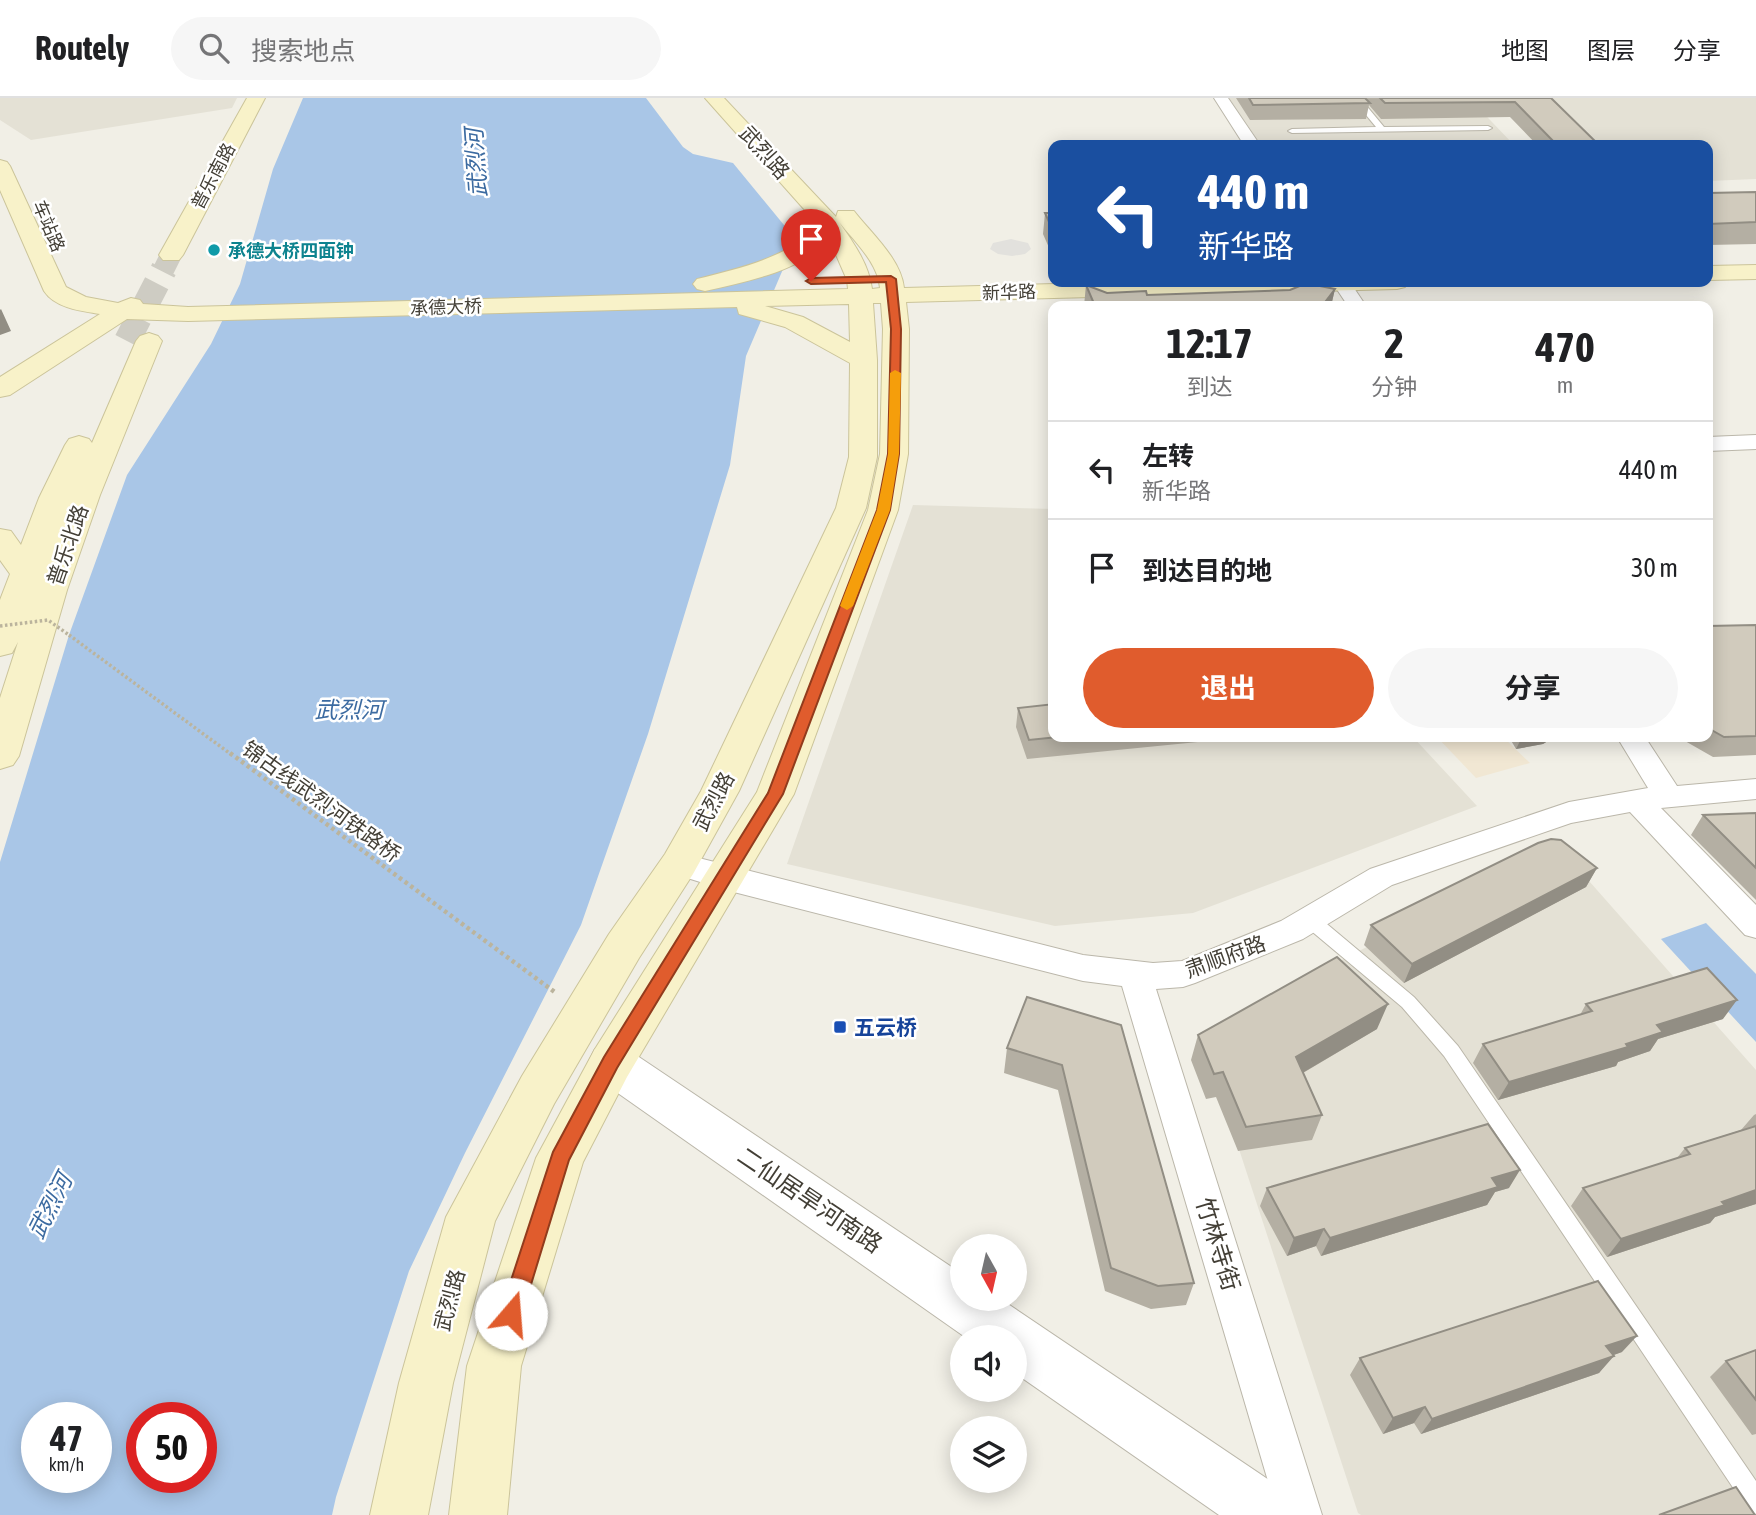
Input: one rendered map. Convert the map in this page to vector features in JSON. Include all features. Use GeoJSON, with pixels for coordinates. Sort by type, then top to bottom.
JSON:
{"type":"FeatureCollection","features":[{"type":"Feature","properties":{"kind":"main road","name":"普乐南路"},"geometry":{"type":"LineString","coordinates":[[171,255],[256,98]]}},
{"type":"Feature","properties":{"kind":"main road","name":"普乐南路"},"geometry":{"type":"LineString","coordinates":[[193,254],[271,98]]}},
{"type":"Feature","properties":{"kind":"main road","name":"武烈路"},"geometry":{"type":"LineString","coordinates":[[478,1515],[494,1366],[560,1158],[611,1063],[775,794],[883,510],[894,454],[896,329],[876,287],[844,245],[824,235],[714,98]]}},
{"type":"Feature","properties":{"kind":"main road","name":"武烈路"},"geometry":{"type":"LineString","coordinates":[[399,1515],[426,1383],[471,1217],[544,1079],[624,946],[679,864],[720,791],[851,508],[863,457],[864,360],[881,260],[849,219],[733,98]]}},
{"type":"Feature","properties":{"kind":"main road","name":"车站路"},"geometry":{"type":"LineString","coordinates":[[0,145],[20,166],[40,202],[66,266]]}},
{"type":"Feature","properties":{"kind":"main road","name":"车站路"},"geometry":{"type":"LineString","coordinates":[[0,166],[56,291],[79,303],[120,298],[192,305]]}},
{"type":"Feature","properties":{"kind":"main road"},"geometry":{"type":"LineString","coordinates":[[705,292],[794,258],[824,235]]}},
{"type":"Feature","properties":{"kind":"main road"},"geometry":{"type":"LineString","coordinates":[[1713,258],[1756,257]]}},
{"type":"Feature","properties":{"kind":"main road"},"geometry":{"type":"LineString","coordinates":[[1713,273],[1756,272]]}},
{"type":"Feature","properties":{"kind":"main road","name":"新华路"},"geometry":{"type":"LineString","coordinates":[[705,292],[789,300],[876,287],[1048,275]]}},
{"type":"Feature","properties":{"kind":"main road","name":"新华路"},"geometry":{"type":"LineString","coordinates":[[876,287],[1048,286]]}},
{"type":"Feature","properties":{"kind":"main road"},"geometry":{"type":"LineString","coordinates":[[705,292],[757,310],[789,300],[864,360]]}},
{"type":"Feature","properties":{"kind":"main road","name":"承德大桥"},"geometry":{"type":"LineString","coordinates":[[192,305],[705,292]]}},
{"type":"Feature","properties":{"kind":"main road"},"geometry":{"type":"LineString","coordinates":[[0,370],[120,298]]}},
{"type":"Feature","properties":{"kind":"main road"},"geometry":{"type":"LineString","coordinates":[[0,389],[120,298]]}},
{"type":"Feature","properties":{"kind":"main road","name":"普乐北路"},"geometry":{"type":"LineString","coordinates":[[0,756],[47,602],[138,341],[54,498],[2,622]]}},
{"type":"Feature","properties":{"kind":"main road"},"geometry":{"type":"LineString","coordinates":[[0,538],[47,602]]}},
{"type":"Feature","properties":{"kind":"street"},"geometry":{"type":"LineString","coordinates":[[1221,98],[1249,140]]}},
{"type":"Feature","properties":{"kind":"street"},"geometry":{"type":"LineString","coordinates":[[1713,444],[1756,442]]}},
{"type":"Feature","properties":{"kind":"street"},"geometry":{"type":"LineString","coordinates":[[1634,742],[1668,796]]}},
{"type":"Feature","properties":{"kind":"street","name":"肃顺府路"},"geometry":{"type":"LineString","coordinates":[[679,864],[1083,968],[1153,976],[1183,974],[1232,956],[1309,919],[1381,877],[1569,813],[1636,800],[1756,789]]}},
{"type":"Feature","properties":{"kind":"street"},"geometry":{"type":"LineString","coordinates":[[1636,800],[1756,926]]}},
{"type":"Feature","properties":{"kind":"street","name":"竹林寺街"},"geometry":{"type":"LineString","coordinates":[[1135,974],[1300,1515]]}},
{"type":"Feature","properties":{"kind":"street","name":"二仙居旱河南路"},"geometry":{"type":"LineString","coordinates":[[611,1063],[993,1325]]}},
{"type":"Feature","properties":{"kind":"street"},"geometry":{"type":"LineString","coordinates":[[1027,1349],[1269,1515]]}},
{"type":"Feature","properties":{"kind":"lane"},"geometry":{"type":"LineString","coordinates":[[1356,98],[1382,130]]}},
{"type":"Feature","properties":{"kind":"lane"},"geometry":{"type":"LineString","coordinates":[[1292,131],[1488,128]]}},
{"type":"Feature","properties":{"kind":"lane"},"geometry":{"type":"LineString","coordinates":[[1309,919],[1408,1002],[1451,1051],[1756,1502]]}},
{"type":"Feature","properties":{"kind":"path","name":"锦古线武烈河铁路桥"},"geometry":{"type":"LineString","coordinates":[[2,622],[48,620],[556,993]]}},
{"type":"Feature","properties":{"kind":"shaded area"},"geometry":{"type":"Polygon","coordinates":[[[0,98],[237,98],[232,108],[31,140],[0,120],[0,98]]]}},
{"type":"Feature","properties":{"kind":"shaded area"},"geometry":{"type":"Polygon","coordinates":[[[1229,98],[1469,98],[1509,140],[1258,140],[1229,98]]]}},
{"type":"Feature","properties":{"kind":"shaded area"},"geometry":{"type":"Polygon","coordinates":[[[1535,98],[1756,98],[1756,179],[1713,181],[1713,140],[1580,140],[1535,98]]]}},
{"type":"Feature","properties":{"kind":"shaded area"},"geometry":{"type":"Polygon","coordinates":[[[1011,239],[1028,243],[1031,249],[1025,254],[1012,256],[998,254],[990,249],[993,243],[1011,239]]]}},
{"type":"Feature","properties":{"kind":"shaded area"},"geometry":{"type":"Polygon","coordinates":[[[913,505],[1048,509],[1048,742],[1418,742],[1477,806],[1193,913],[1055,926],[787,864],[913,505]]]}},
{"type":"Feature","properties":{"kind":"shaded area"},"geometry":{"type":"Polygon","coordinates":[[[1442,742],[1508,742],[1530,763],[1476,778],[1442,742]]]}},
{"type":"Feature","properties":{"kind":"shaded area"},"geometry":{"type":"Polygon","coordinates":[[[1559,847],[1756,1070],[1756,1515],[1361,1515],[1358,1513],[1201,1033],[1559,847]]]}},
{"type":"Feature","properties":{"kind":"water","name":"武烈河"},"geometry":{"type":"Polygon","coordinates":[[[303,98],[646,98],[683,147],[693,154],[733,163],[793,236],[792,248],[746,356],[730,465],[648,734],[581,925],[465,1153],[409,1271],[332,1515],[0,1515],[0,862],[69,635],[127,475],[211,344],[240,284],[273,169],[303,98]]]}},
{"type":"Feature","properties":{"kind":"water"},"geometry":{"type":"Polygon","coordinates":[[[1706,923],[1756,974],[1756,1042],[1661,939],[1706,923]]]}},
{"type":"Feature","properties":{"kind":"building"},"geometry":{"type":"Polygon","coordinates":[[[1249,98],[1365,98],[1370,103],[1253,105],[1249,98]]]}},
{"type":"Feature","properties":{"kind":"building"},"geometry":{"type":"Polygon","coordinates":[[[1380,98],[1551,98],[1594,140],[1552,140],[1515,102],[1385,103],[1380,98]]]}},
{"type":"Feature","properties":{"kind":"building"},"geometry":{"type":"Polygon","coordinates":[[[1756,192],[1756,222],[1713,224],[1713,193],[1756,192]]]}},
{"type":"Feature","properties":{"kind":"building"},"geometry":{"type":"Polygon","coordinates":[[[1087,287],[1107,293],[1146,291],[1147,295],[1290,290],[1297,287],[1335,289],[1326,301],[1093,301],[1087,287]]]}},
{"type":"Feature","properties":{"kind":"building"},"geometry":{"type":"Polygon","coordinates":[[[1756,625],[1756,736],[1724,737],[1713,731],[1713,626],[1756,625]]]}},
{"type":"Feature","properties":{"kind":"building"},"geometry":{"type":"Polygon","coordinates":[[[1048,705],[1048,738],[1029,740],[1018,708],[1048,705]]]}},
{"type":"Feature","properties":{"kind":"building"},"geometry":{"type":"Polygon","coordinates":[[[1756,813],[1756,868],[1703,815],[1756,813]]]}},
{"type":"Feature","properties":{"kind":"building"},"geometry":{"type":"Polygon","coordinates":[[[1551,839],[1561,840],[1597,868],[1412,964],[1371,925],[1538,843],[1551,839]]]}},
{"type":"Feature","properties":{"kind":"building"},"geometry":{"type":"Polygon","coordinates":[[[1337,957],[1388,1004],[1296,1057],[1322,1115],[1246,1127],[1223,1072],[1214,1074],[1198,1035],[1337,957]]]}},
{"type":"Feature","properties":{"kind":"building"},"geometry":{"type":"Polygon","coordinates":[[[1707,968],[1737,1000],[1657,1025],[1663,1032],[1626,1044],[1628,1047],[1509,1082],[1483,1044],[1592,1011],[1586,1004],[1707,968]]]}},
{"type":"Feature","properties":{"kind":"building"},"geometry":{"type":"Polygon","coordinates":[[[1027,997],[1121,1025],[1194,1283],[1158,1286],[1111,1268],[1062,1065],[1007,1048],[1027,997]]]}},
{"type":"Feature","properties":{"kind":"building"},"geometry":{"type":"Polygon","coordinates":[[[1488,1124],[1520,1170],[1492,1178],[1498,1187],[1330,1238],[1324,1229],[1294,1238],[1267,1188],[1488,1124]]]}},
{"type":"Feature","properties":{"kind":"building"},"geometry":{"type":"Polygon","coordinates":[[[1756,1126],[1756,1190],[1722,1202],[1725,1205],[1621,1239],[1583,1188],[1690,1154],[1685,1148],[1756,1126]]]}},
{"type":"Feature","properties":{"kind":"building"},"geometry":{"type":"Polygon","coordinates":[[[1598,1281],[1637,1336],[1606,1346],[1614,1356],[1432,1419],[1425,1407],[1393,1418],[1360,1358],[1598,1281]]]}},
{"type":"Feature","properties":{"kind":"building"},"geometry":{"type":"Polygon","coordinates":[[[1756,1350],[1756,1400],[1726,1361],[1756,1350]]]}},
{"type":"Feature","properties":{"kind":"building"},"geometry":{"type":"Polygon","coordinates":[[[1736,1487],[1755,1515],[1659,1515],[1736,1487]]]}},
{"type":"Feature","properties":{"kind":"tunnel"},"geometry":{"type":"LineString","coordinates":[[164,269],[171,255]]}},
{"type":"Feature","properties":{"kind":"tunnel"},"geometry":{"type":"LineString","coordinates":[[127,341],[164,269]]}},
{"type":"Feature","properties":{"kind":"slow traffic"},"geometry":{"type":"LineString","coordinates":[[847,606],[883,510],[894,454],[895,373]]}},
{"type":"Feature","properties":{"kind":"place","name":"承德大桥四面钟"},"geometry":{"type":"Point","coordinates":[214,250]}},
{"type":"Feature","properties":{"kind":"place","name":"五云桥"},"geometry":{"type":"Point","coordinates":[840,1027]}},
{"type":"Feature","properties":{"kind":"route"},"geometry":{"type":"LineString","coordinates":[[511,1314],[560,1158],[611,1063],[775,794],[883,510],[894,454],[896,329],[891,279],[811,281]]}}]}
